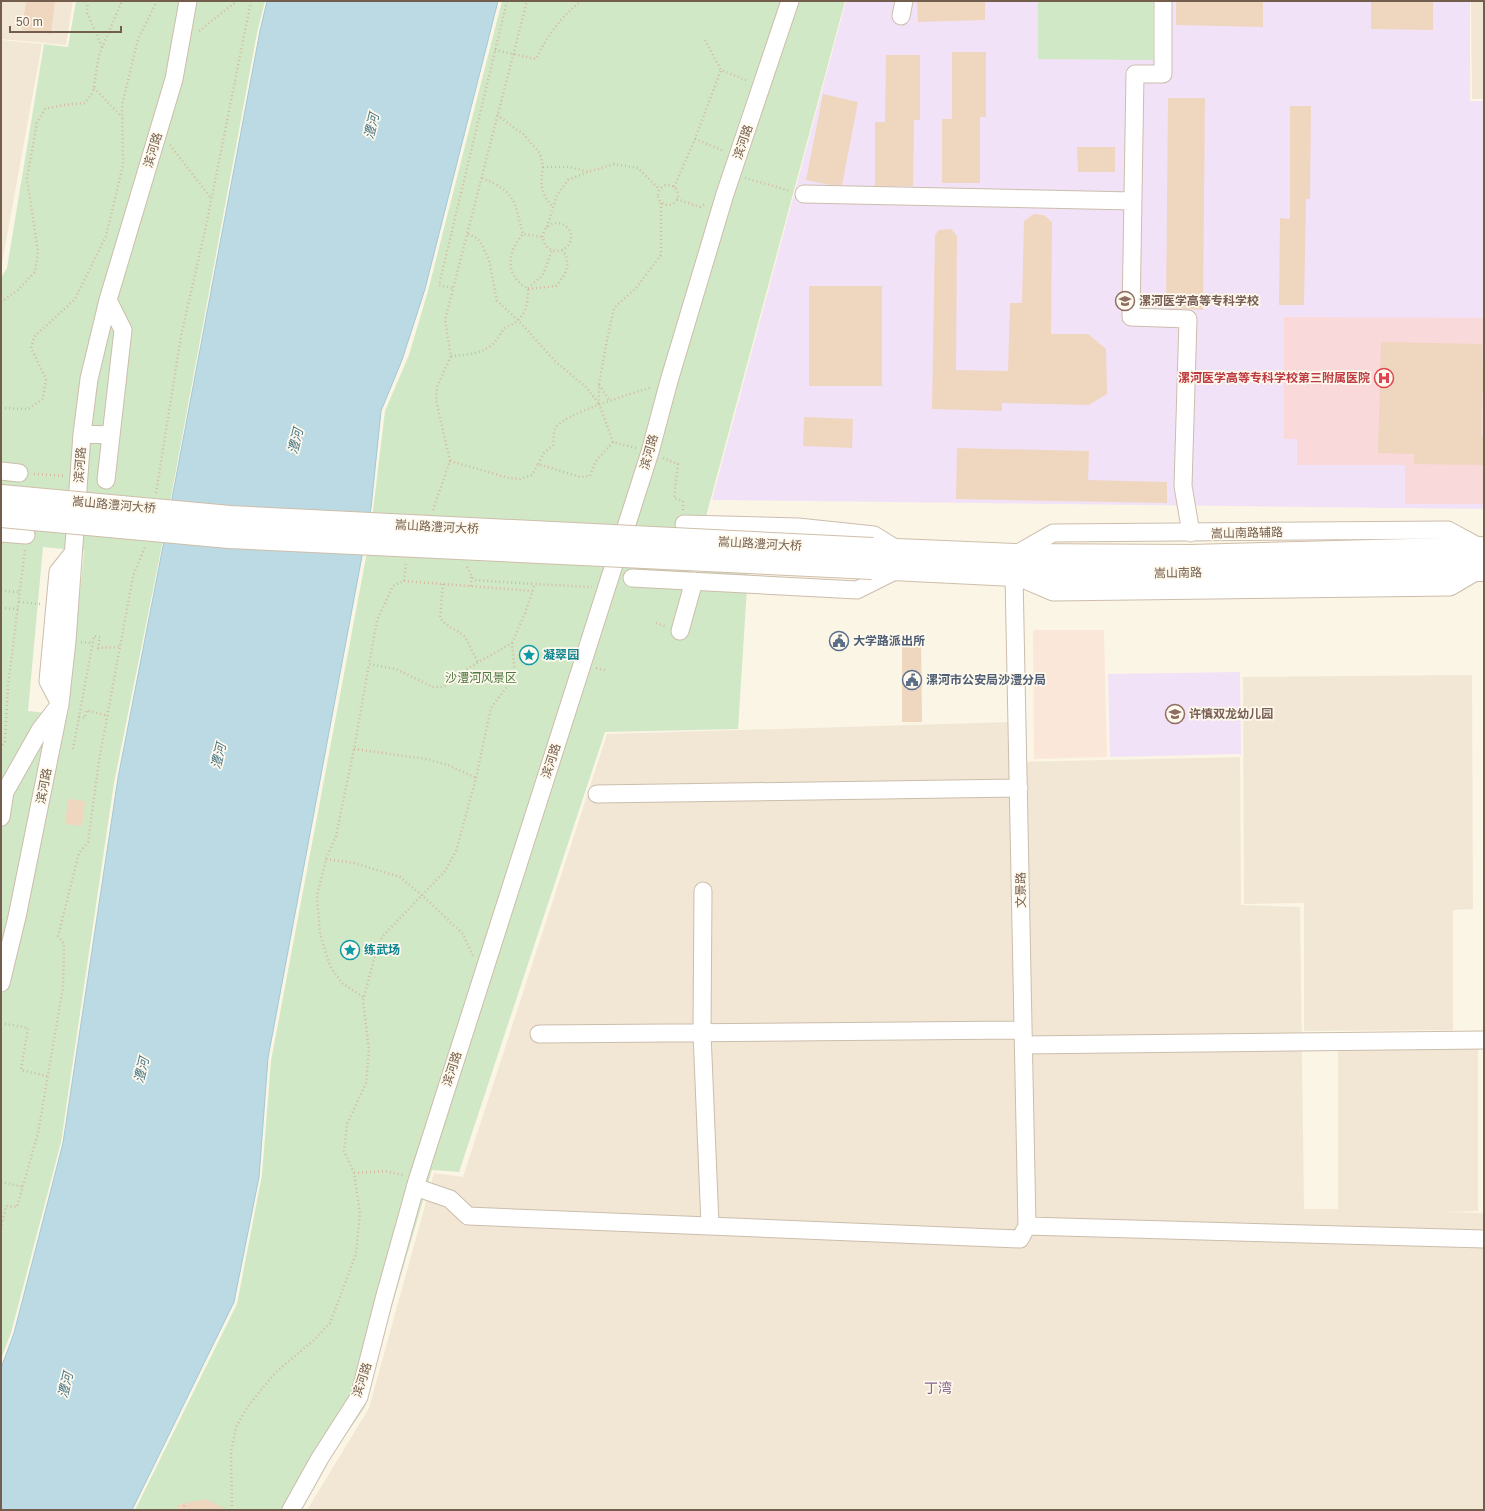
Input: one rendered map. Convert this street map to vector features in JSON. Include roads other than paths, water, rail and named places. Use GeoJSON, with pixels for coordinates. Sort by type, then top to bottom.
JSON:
{"type":"FeatureCollection","features":[{"type":"Feature","properties":{"kind":"main road","name":"嵩山路澧河大桥"},"geometry":{"type":"LineString","coordinates":[[1,496],[230,517],[873,559]]}},
{"type":"Feature","properties":{"kind":"main road","name":"嵩山路澧河大桥"},"geometry":{"type":"LineString","coordinates":[[1,516],[229,537],[873,559]]}},
{"type":"Feature","properties":{"kind":"main road","name":"嵩山南路"},"geometry":{"type":"LineString","coordinates":[[1014,565],[1191,556],[1483,548]]}},
{"type":"Feature","properties":{"kind":"main road","name":"嵩山南路"},"geometry":{"type":"LineString","coordinates":[[873,559],[1014,565],[1482,571]]}},
{"type":"Feature","properties":{"kind":"street","name":"滨河路"},"geometry":{"type":"LineString","coordinates":[[1,983],[17,917],[60,704],[67,641],[82,434],[89,379],[108,300],[174,79],[188,1]]}},
{"type":"Feature","properties":{"kind":"street","name":"滨河路"},"geometry":{"type":"LineString","coordinates":[[291,1510],[320,1458],[359,1397],[416,1184],[650,452],[669,381],[725,194],[790,1]]}},
{"type":"Feature","properties":{"kind":"street"},"geometry":{"type":"LineString","coordinates":[[1163,1],[1163,74],[1135,74],[1131,317],[1188,319],[1183,486],[1191,533]]}},
{"type":"Feature","properties":{"kind":"street"},"geometry":{"type":"LineString","coordinates":[[804,194],[1133,201]]}},
{"type":"Feature","properties":{"kind":"street"},"geometry":{"type":"LineString","coordinates":[[106,480],[123,330],[108,300]]}},
{"type":"Feature","properties":{"kind":"street"},"geometry":{"type":"LineString","coordinates":[[89,379],[117,381]]}},
{"type":"Feature","properties":{"kind":"street"},"geometry":{"type":"LineString","coordinates":[[82,434],[110,435]]}},
{"type":"Feature","properties":{"kind":"street"},"geometry":{"type":"LineString","coordinates":[[1,471],[19,473]]}},
{"type":"Feature","properties":{"kind":"street"},"geometry":{"type":"LineString","coordinates":[[632,578],[857,590],[897,560],[874,535],[798,527],[684,524]]}},
{"type":"Feature","properties":{"kind":"street","name":"嵩山南路辅路"},"geometry":{"type":"LineString","coordinates":[[1014,565],[1053,533],[1448,530],[1483,548]]}},
{"type":"Feature","properties":{"kind":"street"},"geometry":{"type":"LineString","coordinates":[[1,533],[26,535]]}},
{"type":"Feature","properties":{"kind":"street"},"geometry":{"type":"LineString","coordinates":[[1,817],[3,792],[40,730],[60,704],[48,681],[54,605],[58,572],[73,553]]}},
{"type":"Feature","properties":{"kind":"street","name":"文景路"},"geometry":{"type":"LineString","coordinates":[[1014,565],[1027,1226]]}},
{"type":"Feature","properties":{"kind":"street"},"geometry":{"type":"LineString","coordinates":[[680,631],[694,581]]}},
{"type":"Feature","properties":{"kind":"street"},"geometry":{"type":"LineString","coordinates":[[597,794],[1019,788]]}},
{"type":"Feature","properties":{"kind":"street"},"geometry":{"type":"LineString","coordinates":[[703,891],[702,1033],[710,1225]]}},
{"type":"Feature","properties":{"kind":"street"},"geometry":{"type":"LineString","coordinates":[[539,1034],[702,1033],[1484,1040]]}},
{"type":"Feature","properties":{"kind":"street"},"geometry":{"type":"LineString","coordinates":[[416,1184],[450,1199],[468,1216],[1020,1239],[1027,1226],[1484,1239]]}},
{"type":"Feature","properties":{"kind":"water","name":"澧河"},"geometry":{"type":"Polygon","coordinates":[[[267,1],[498,1],[425,289],[402,360],[381,411],[371,508],[268,1058],[259,1177],[234,1302],[132,1510],[1,1510],[1,1368],[14,1333],[63,1143],[118,778],[260,31],[267,1]]]}},
{"type":"Feature","properties":{"kind":"place","name":"漯河医学高等专科学校"},"geometry":{"type":"Point","coordinates":[1125,301]}},
{"type":"Feature","properties":{"kind":"place","name":"漯河医学高等专科学校第三附属医院"},"geometry":{"type":"Point","coordinates":[1384,378]}},
{"type":"Feature","properties":{"kind":"place","name":"大学路派出所"},"geometry":{"type":"Point","coordinates":[839,641]}},
{"type":"Feature","properties":{"kind":"place","name":"凝翠园"},"geometry":{"type":"Point","coordinates":[529,655]}},
{"type":"Feature","properties":{"kind":"place","name":"漯河市公安局沙澧分局"},"geometry":{"type":"Point","coordinates":[912,680]}},
{"type":"Feature","properties":{"kind":"place","name":"许慎双龙幼儿园"},"geometry":{"type":"Point","coordinates":[1175,714]}},
{"type":"Feature","properties":{"kind":"place","name":"练武场"},"geometry":{"type":"Point","coordinates":[350,950]}},
{"type":"Feature","properties":{"kind":"district","name":"丁湾"},"geometry":{"type":"Point","coordinates":[938,1388]}},
{"type":"Feature","properties":{"kind":"park label","name":"沙澧河风景区"},"geometry":{"type":"Point","coordinates":[481,678]}}]}
